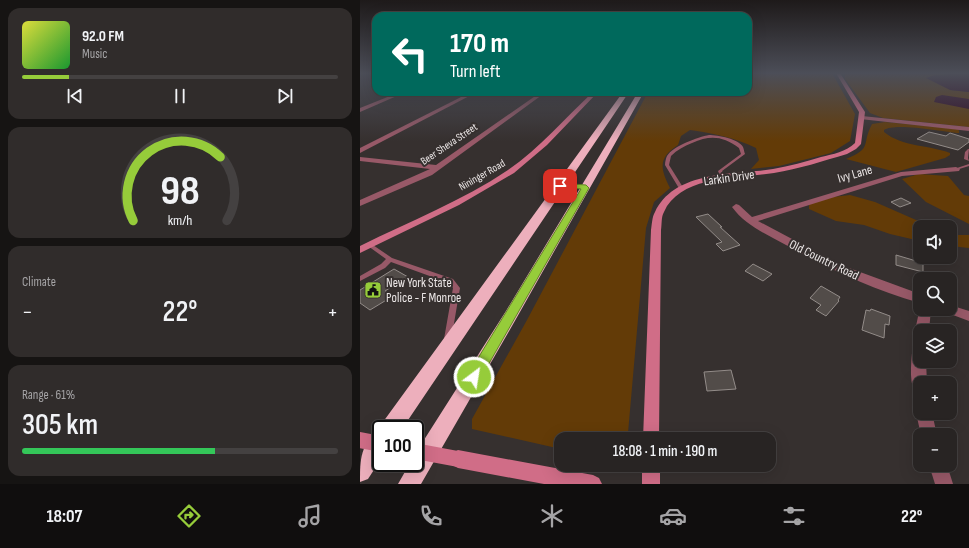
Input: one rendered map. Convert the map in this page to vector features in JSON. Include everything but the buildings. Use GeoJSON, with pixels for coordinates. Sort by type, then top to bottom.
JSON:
{"type":"FeatureCollection","features":[{"type":"Feature","properties":{"kind":"highway"},"geometry":{"type":"LineString","coordinates":[[396,420],[623,96]]}},
{"type":"Feature","properties":{"kind":"highway"},"geometry":{"type":"LineString","coordinates":[[409,484],[489,352],[640,96]]}},
{"type":"Feature","properties":{"kind":"highway"},"geometry":{"type":"LineString","coordinates":[[360,470],[372,455]]}},
{"type":"Feature","properties":{"kind":"street"},"geometry":{"type":"LineString","coordinates":[[360,110],[394,96]]}},
{"type":"Feature","properties":{"kind":"street"},"geometry":{"type":"LineString","coordinates":[[360,146],[460,96]]}},
{"type":"Feature","properties":{"kind":"street"},"geometry":{"type":"LineString","coordinates":[[360,151],[467,96]]}},
{"type":"Feature","properties":{"kind":"street","name":"Beer Sheva Street"},"geometry":{"type":"LineString","coordinates":[[360,203],[429,172],[538,96]]}},
{"type":"Feature","properties":{"kind":"street","name":"Nininger Road"},"geometry":{"type":"LineString","coordinates":[[360,250],[477,192],[512,171],[535,152],[592,96]]}},
{"type":"Feature","properties":{"kind":"street"},"geometry":{"type":"LineString","coordinates":[[852,96],[862,112],[862,118],[969,129]]}},
{"type":"Feature","properties":{"kind":"street","name":"Larkin Drive"},"geometry":{"type":"LineString","coordinates":[[651,432],[656,230],[659,214],[666,202],[682,189],[702,181],[722,176],[777,171],[845,153],[858,144],[862,118]]}},
{"type":"Feature","properties":{"kind":"street"},"geometry":{"type":"LineString","coordinates":[[360,159],[437,167]]}},
{"type":"Feature","properties":{"kind":"street","name":"Ivy Lane"},"geometry":{"type":"LineString","coordinates":[[750,221],[778,210],[902,174],[956,170]]}},
{"type":"Feature","properties":{"kind":"street","name":"Old Country Road"},"geometry":{"type":"LineString","coordinates":[[736,208],[750,221],[848,273],[913,296]]}},
{"type":"Feature","properties":{"kind":"street"},"geometry":{"type":"LineString","coordinates":[[957,312],[969,316]]}},
{"type":"Feature","properties":{"kind":"street"},"geometry":{"type":"LineString","coordinates":[[360,440],[372,442]]}},
{"type":"Feature","properties":{"kind":"street"},"geometry":{"type":"LineString","coordinates":[[424,453],[593,484]]}},
{"type":"Feature","properties":{"kind":"street"},"geometry":{"type":"LineString","coordinates":[[651,472],[651,484]]}},
{"type":"Feature","properties":{"kind":"street"},"geometry":{"type":"LineString","coordinates":[[940,472],[944,484]]}},
{"type":"Feature","properties":{"kind":"lane"},"geometry":{"type":"LineString","coordinates":[[682,189],[667,165],[669,157],[678,149],[709,136],[728,140],[741,147],[743,154],[720,171],[722,176]]}},
{"type":"Feature","properties":{"kind":"lane"},"geometry":{"type":"LineString","coordinates":[[969,150],[967,152],[966,159],[969,160]]}},
{"type":"Feature","properties":{"kind":"lane","name":"Ivy Lane"},"geometry":{"type":"LineString","coordinates":[[956,170],[969,166]]}},
{"type":"Feature","properties":{"kind":"lane"},"geometry":{"type":"LineString","coordinates":[[560,186],[586,188]]}},
{"type":"Feature","properties":{"kind":"lane"},"geometry":{"type":"LineString","coordinates":[[370,245],[390,259],[451,281],[457,288],[446,350]]}},
{"type":"Feature","properties":{"kind":"lane"},"geometry":{"type":"LineString","coordinates":[[360,279],[383,266],[390,259]]}},
{"type":"Feature","properties":{"kind":"shaded area"},"geometry":{"type":"Polygon","coordinates":[[[646,96],[845,96],[855,114],[850,141],[831,153],[779,166],[751,169],[759,160],[756,148],[724,136],[690,130],[681,136],[678,145],[667,154],[664,159],[663,169],[670,188],[654,202],[646,228],[628,432],[554,432],[554,447],[472,429],[472,419],[527,320],[646,96]]]}},
{"type":"Feature","properties":{"kind":"shaded area"},"geometry":{"type":"Polygon","coordinates":[[[857,96],[969,96],[969,127],[883,118],[870,113],[857,96]]]}},
{"type":"Feature","properties":{"kind":"shaded area"},"geometry":{"type":"Polygon","coordinates":[[[946,96],[969,99],[969,109],[934,102],[936,97],[946,96]]]}},
{"type":"Feature","properties":{"kind":"shaded area"},"geometry":{"type":"Polygon","coordinates":[[[885,122],[958,129],[959,133],[908,127],[890,128],[884,130],[884,132],[891,137],[899,140],[950,153],[950,155],[945,158],[896,172],[846,159],[863,149],[872,124],[885,122]]]}},
{"type":"Feature","properties":{"kind":"shaded area"},"geometry":{"type":"Polygon","coordinates":[[[919,174],[948,176],[964,195],[969,196],[969,224],[926,202],[902,179],[919,174]]]}},
{"type":"Feature","properties":{"kind":"shaded area"},"geometry":{"type":"Polygon","coordinates":[[[850,195],[875,202],[916,220],[913,220],[913,239],[890,234],[864,225],[836,221],[809,209],[809,204],[833,197],[850,195]]]}},
{"type":"Feature","properties":{"kind":"shaded area"},"geometry":{"type":"Polygon","coordinates":[[[957,235],[969,235],[969,248],[957,247],[957,235]]]}},
{"type":"Feature","properties":{"kind":"place","name":"New York State Police - F Monroe"},"geometry":{"type":"Point","coordinates":[373,290]}},
{"type":"Feature","properties":{"kind":"route"},"geometry":{"type":"LineString","coordinates":[[474,377],[586,188],[560,186]]}}]}
